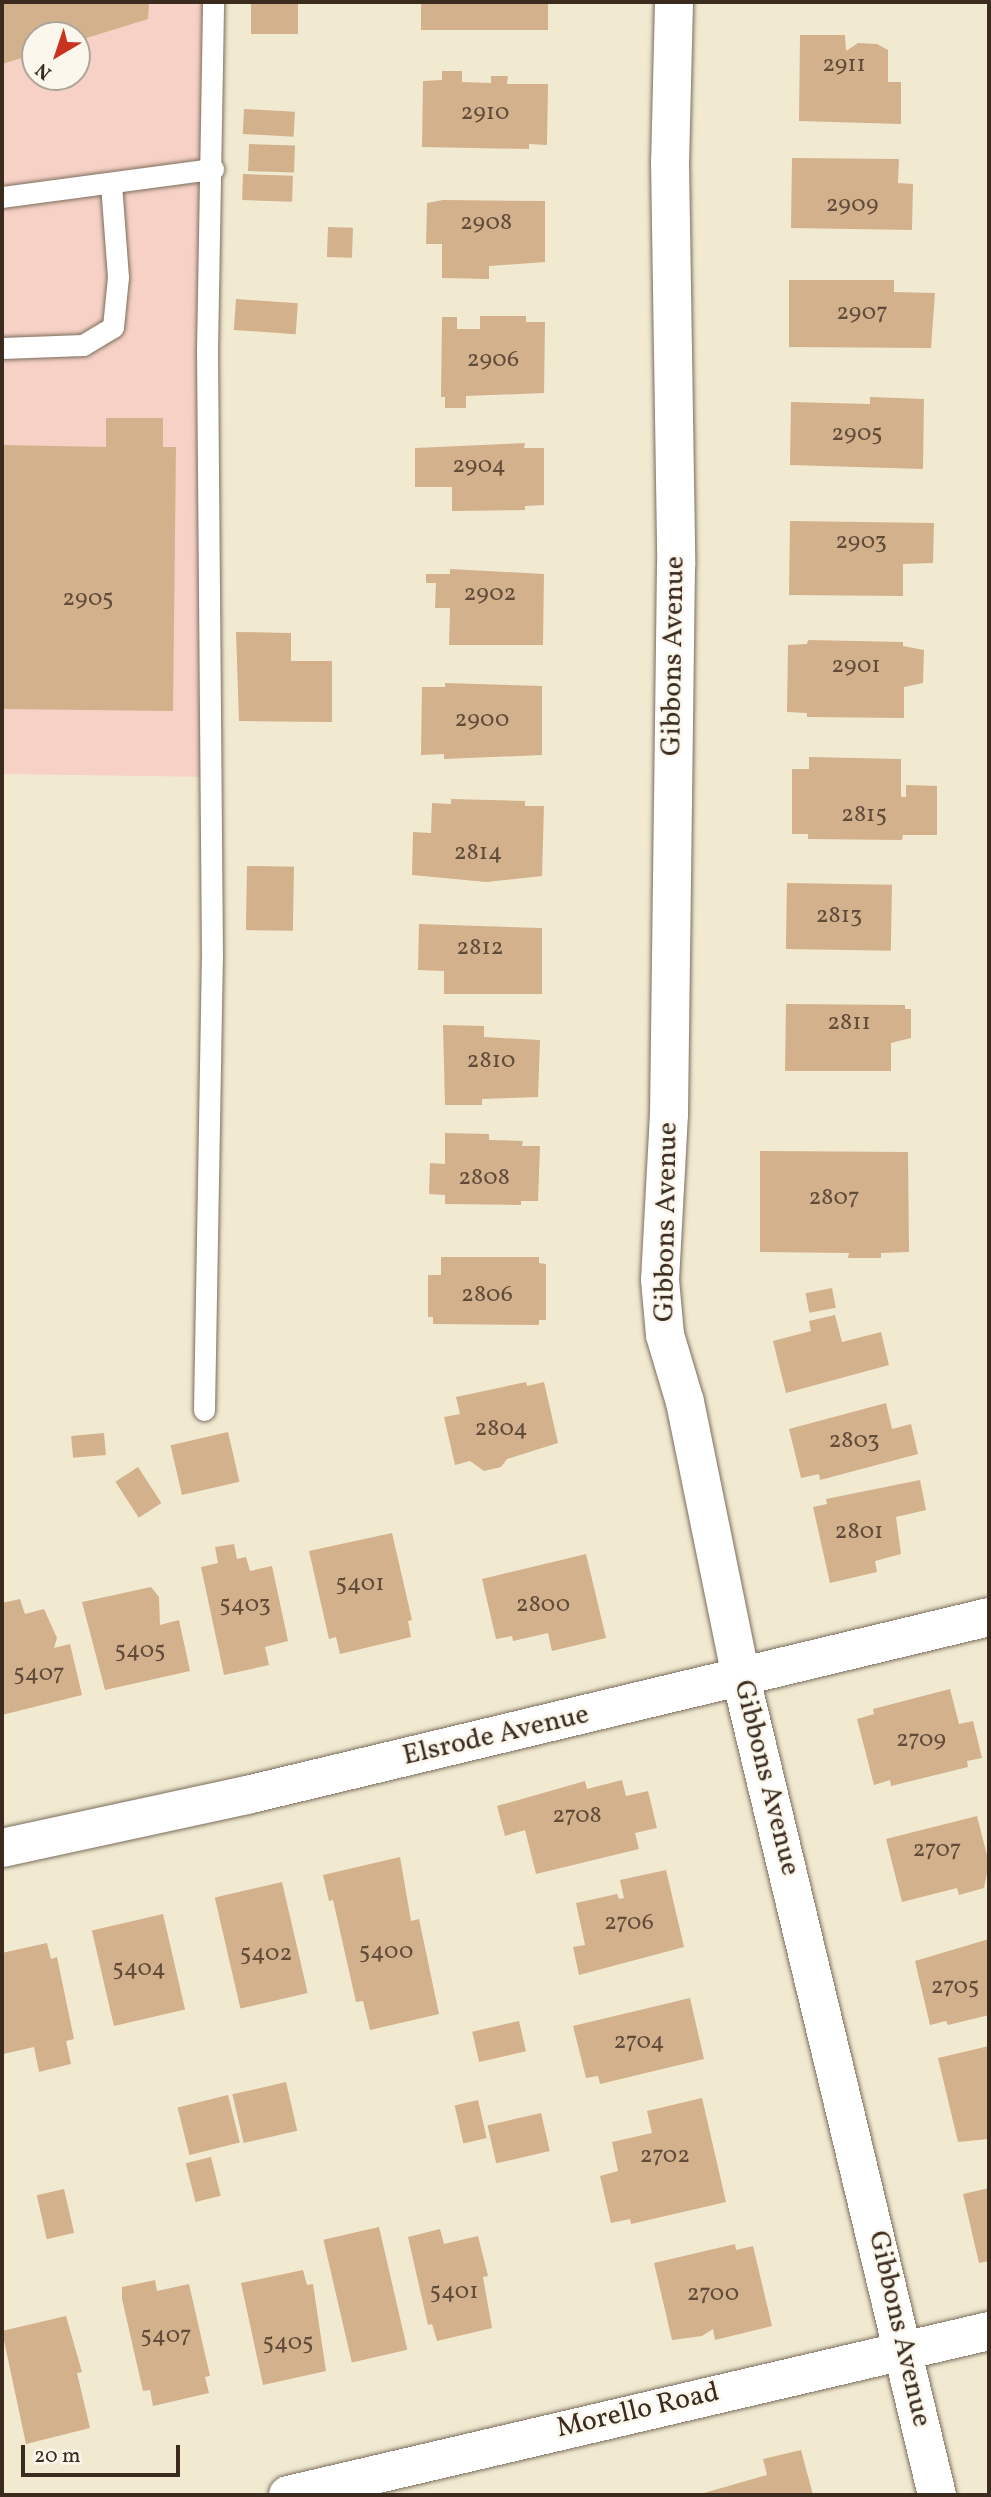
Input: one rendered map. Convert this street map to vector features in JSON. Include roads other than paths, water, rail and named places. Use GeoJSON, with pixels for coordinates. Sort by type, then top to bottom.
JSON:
{"type":"FeatureCollection","features":[{"type":"Feature","properties":{"kind":"street","name":"Gibbons Avenue"},"geometry":{"type":"LineString","coordinates":[[674,2],[670,161],[676,565],[669,1114],[660,1280],[665,1335],[685,1402],[741,1678],[905,2350],[937,2495]]}},
{"type":"Feature","properties":{"kind":"street","name":"Elsrode Avenue"},"geometry":{"type":"LineString","coordinates":[[2,1848],[741,1678],[989,1617]]}},
{"type":"Feature","properties":{"kind":"street","name":"Morello Road"},"geometry":{"type":"LineString","coordinates":[[288,2495],[989,2332]]}},
{"type":"Feature","properties":{"kind":"lane"},"geometry":{"type":"LineString","coordinates":[[204,1410],[212,958],[207,351],[213,169],[214,2]]}},
{"type":"Feature","properties":{"kind":"lane"},"geometry":{"type":"LineString","coordinates":[[2,197],[213,169]]}},
{"type":"Feature","properties":{"kind":"lane"},"geometry":{"type":"LineString","coordinates":[[2,348],[83,345],[113,327],[118,276],[111,184]]}}]}
